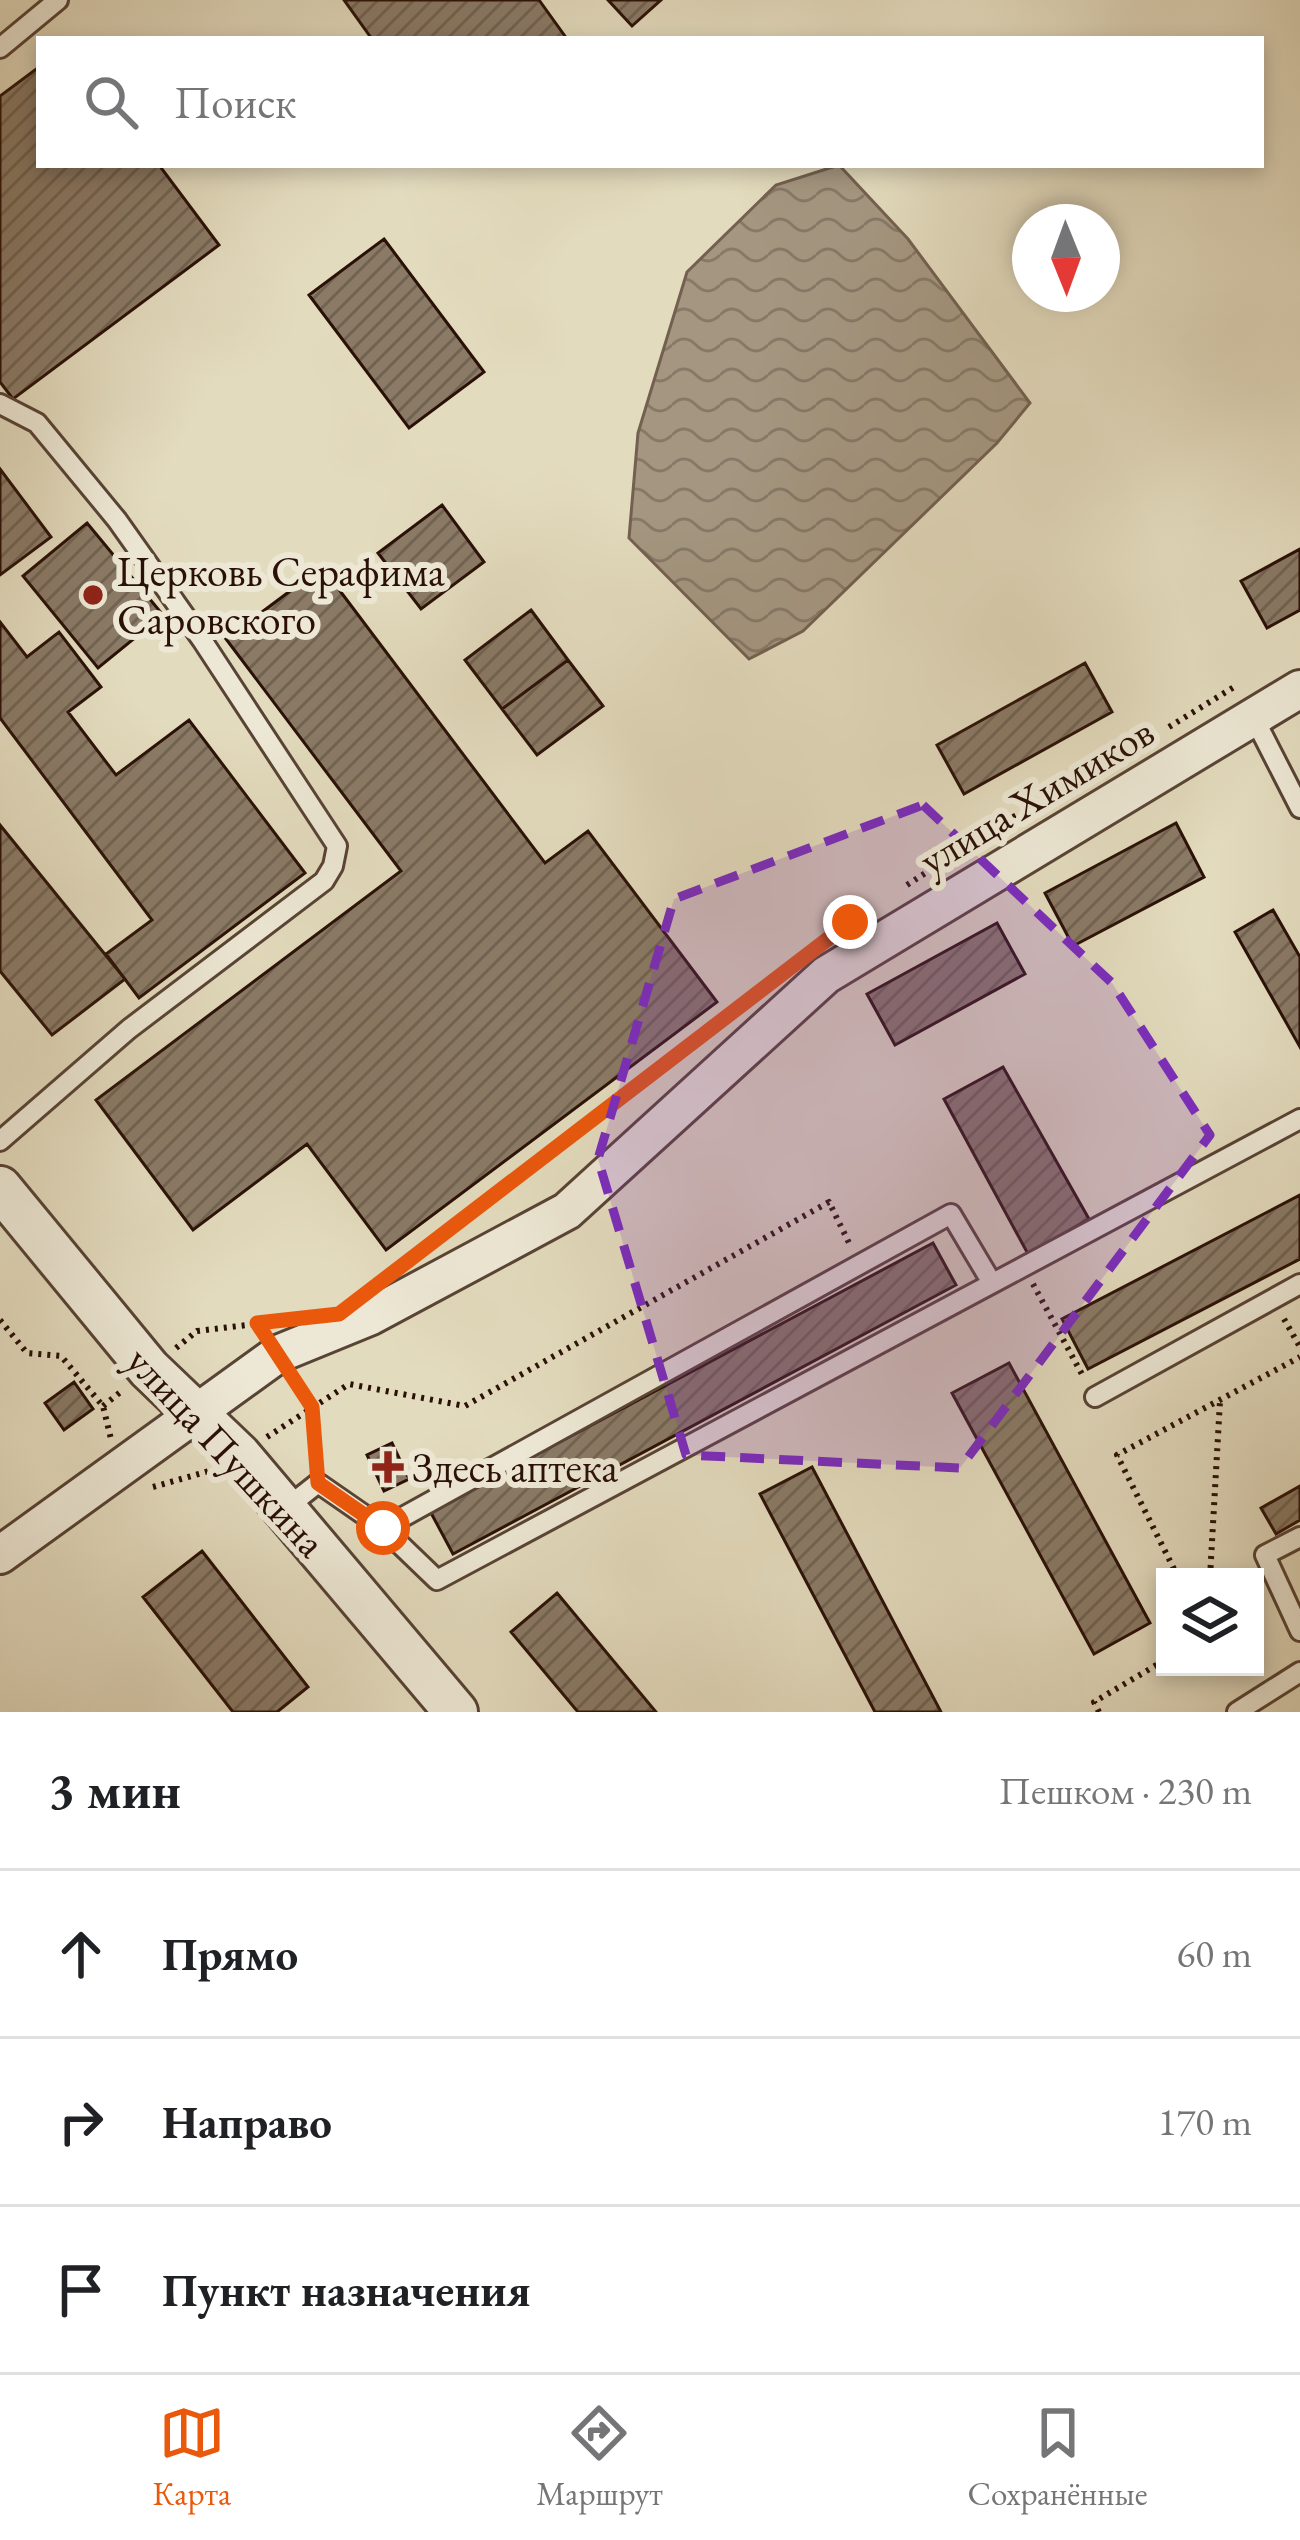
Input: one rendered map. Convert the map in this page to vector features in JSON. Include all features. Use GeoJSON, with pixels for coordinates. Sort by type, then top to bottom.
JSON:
{"type":"FeatureCollection","features":[{"type":"Feature","properties":{"kind":"street","name":"улица Химиков"},"geometry":{"type":"LineString","coordinates":[[0,1555],[134,1462],[278,1338],[371,1316],[567,1210],[826,975],[1249,699],[1300,688]]}},
{"type":"Feature","properties":{"kind":"street","name":"улица Пушкина"},"geometry":{"type":"LineString","coordinates":[[0,1188],[149,1369],[239,1455],[302,1496],[456,1712]]}},
{"type":"Feature","properties":{"kind":"lane"},"geometry":{"type":"LineString","coordinates":[[0,48],[52,2]]}},
{"type":"Feature","properties":{"kind":"lane"},"geometry":{"type":"LineString","coordinates":[[0,404],[37,423],[117,520],[337,846],[324,881],[129,1029],[0,1141]]}},
{"type":"Feature","properties":{"kind":"lane"},"geometry":{"type":"LineString","coordinates":[[1249,699],[1300,808]]}},
{"type":"Feature","properties":{"kind":"lane"},"geometry":{"type":"LineString","coordinates":[[302,1496],[383,1528],[437,1580],[1300,1119]]}},
{"type":"Feature","properties":{"kind":"lane"},"geometry":{"type":"LineString","coordinates":[[383,1528],[951,1214],[992,1283]]}},
{"type":"Feature","properties":{"kind":"lane"},"geometry":{"type":"LineString","coordinates":[[1095,1397],[1300,1284]]}},
{"type":"Feature","properties":{"kind":"lane"},"geometry":{"type":"LineString","coordinates":[[1300,1537],[1265,1556],[1300,1630]]}},
{"type":"Feature","properties":{"kind":"lane"},"geometry":{"type":"LineString","coordinates":[[1237,1712],[1300,1672]]}},
{"type":"Feature","properties":{"kind":"path"},"geometry":{"type":"LineString","coordinates":[[904,887],[994,828],[1249,699]]}},
{"type":"Feature","properties":{"kind":"path"},"geometry":{"type":"LineString","coordinates":[[415,1256],[737,1009]]}},
{"type":"Feature","properties":{"kind":"path"},"geometry":{"type":"LineString","coordinates":[[312,1407],[349,1384],[465,1406],[829,1202],[861,1266]]}},
{"type":"Feature","properties":{"kind":"path"},"geometry":{"type":"LineString","coordinates":[[1023,1266],[1095,1397]]}},
{"type":"Feature","properties":{"kind":"path"},"geometry":{"type":"LineString","coordinates":[[1273,1299],[1300,1347]]}},
{"type":"Feature","properties":{"kind":"path"},"geometry":{"type":"LineString","coordinates":[[0,1320],[27,1353],[61,1356],[103,1406],[111,1439],[94,1451]]}},
{"type":"Feature","properties":{"kind":"path"},"geometry":{"type":"LineString","coordinates":[[257,1323],[278,1338]]}},
{"type":"Feature","properties":{"kind":"path"},"geometry":{"type":"LineString","coordinates":[[103,1406],[197,1331],[257,1323],[278,1338],[312,1407],[302,1496]]}},
{"type":"Feature","properties":{"kind":"path"},"geometry":{"type":"LineString","coordinates":[[1174,1568],[1117,1455],[1300,1357]]}},
{"type":"Feature","properties":{"kind":"path"},"geometry":{"type":"LineString","coordinates":[[1211,1568],[1220,1400]]}},
{"type":"Feature","properties":{"kind":"path"},"geometry":{"type":"LineString","coordinates":[[1100,1712],[1094,1702],[1156,1665]]}},
{"type":"Feature","properties":{"kind":"highlighted area"},"geometry":{"type":"Polygon","coordinates":[[[923,805],[1112,983],[1210,1135],[960,1468],[686,1455],[598,1159],[674,899],[923,805]]]}},
{"type":"Feature","properties":{"kind":"water"},"geometry":{"type":"Polygon","coordinates":[[[842,168],[908,239],[1030,403],[997,443],[803,631],[749,659],[629,538],[638,433],[687,272],[776,185],[842,168]]]}},
{"type":"Feature","properties":{"kind":"building"},"geometry":{"type":"Polygon","coordinates":[[[344,0],[539,0],[565,36],[370,36],[344,0]]]}},
{"type":"Feature","properties":{"kind":"building"},"geometry":{"type":"Polygon","coordinates":[[[608,0],[661,0],[632,26],[608,0]]]}},
{"type":"Feature","properties":{"kind":"building"},"geometry":{"type":"Polygon","coordinates":[[[36,69],[36,168],[161,168],[219,245],[13,399],[0,382],[0,96],[36,69]]]}},
{"type":"Feature","properties":{"kind":"building"},"geometry":{"type":"Polygon","coordinates":[[[384,239],[484,372],[409,428],[309,295],[384,239]]]}},
{"type":"Feature","properties":{"kind":"building"},"geometry":{"type":"Polygon","coordinates":[[[0,469],[51,537],[0,575],[0,469]]]}},
{"type":"Feature","properties":{"kind":"building"},"geometry":{"type":"Polygon","coordinates":[[[442,505],[484,562],[421,609],[378,553],[442,505]]]}},
{"type":"Feature","properties":{"kind":"building","name":"Церковь Серафима Саровского"},"geometry":{"type":"Polygon","coordinates":[[[87,523],[163,615],[98,668],[23,576],[87,523]]]}},
{"type":"Feature","properties":{"kind":"building"},"geometry":{"type":"Polygon","coordinates":[[[1300,549],[1300,610],[1267,628],[1241,581],[1300,549]]]}},
{"type":"Feature","properties":{"kind":"building"},"geometry":{"type":"Polygon","coordinates":[[[322,567],[545,863],[588,831],[717,1002],[386,1250],[307,1144],[193,1230],[96,1100],[401,871],[226,639],[322,567]]]}},
{"type":"Feature","properties":{"kind":"building"},"geometry":{"type":"Polygon","coordinates":[[[531,610],[568,660],[502,709],[465,660],[531,610]]]}},
{"type":"Feature","properties":{"kind":"building"},"geometry":{"type":"Polygon","coordinates":[[[0,622],[27,657],[59,632],[101,687],[68,712],[116,775],[189,720],[305,873],[139,998],[106,954],[152,920],[0,718],[0,622]]]}},
{"type":"Feature","properties":{"kind":"building"},"geometry":{"type":"Polygon","coordinates":[[[568,660],[603,706],[537,755],[502,709],[568,660]]]}},
{"type":"Feature","properties":{"kind":"building"},"geometry":{"type":"Polygon","coordinates":[[[1085,663],[1112,712],[964,794],[937,745],[1085,663]]]}},
{"type":"Feature","properties":{"kind":"building"},"geometry":{"type":"Polygon","coordinates":[[[1176,823],[1204,877],[1073,946],[1045,893],[1176,823]]]}},
{"type":"Feature","properties":{"kind":"building"},"geometry":{"type":"Polygon","coordinates":[[[0,825],[125,979],[52,1035],[0,971],[0,825]]]}},
{"type":"Feature","properties":{"kind":"building"},"geometry":{"type":"Polygon","coordinates":[[[1273,910],[1300,957],[1300,1047],[1235,932],[1273,910]]]}},
{"type":"Feature","properties":{"kind":"building"},"geometry":{"type":"Polygon","coordinates":[[[997,923],[1025,974],[895,1045],[867,994],[997,923]]]}},
{"type":"Feature","properties":{"kind":"building"},"geometry":{"type":"Polygon","coordinates":[[[1003,1067],[1089,1219],[1028,1254],[944,1099],[1003,1067]]]}},
{"type":"Feature","properties":{"kind":"building"},"geometry":{"type":"Polygon","coordinates":[[[1300,1195],[1300,1259],[1088,1369],[1062,1319],[1300,1195]]]}},
{"type":"Feature","properties":{"kind":"building"},"geometry":{"type":"Polygon","coordinates":[[[933,1243],[956,1285],[453,1554],[430,1511],[933,1243]]]}},
{"type":"Feature","properties":{"kind":"building"},"geometry":{"type":"Polygon","coordinates":[[[1009,1363],[1150,1623],[1094,1654],[952,1393],[1009,1363]]]}},
{"type":"Feature","properties":{"kind":"building"},"geometry":{"type":"Polygon","coordinates":[[[74,1382],[93,1409],[64,1430],[45,1403],[74,1382]]]}},
{"type":"Feature","properties":{"kind":"building","name":"Здесь аптека"},"geometry":{"type":"Polygon","coordinates":[[[392,1443],[409,1479],[384,1491],[367,1455],[392,1443]]]}},
{"type":"Feature","properties":{"kind":"building"},"geometry":{"type":"Polygon","coordinates":[[[812,1467],[941,1712],[875,1712],[760,1494],[812,1467]]]}},
{"type":"Feature","properties":{"kind":"building"},"geometry":{"type":"Polygon","coordinates":[[[1300,1486],[1300,1520],[1276,1534],[1261,1508],[1300,1486]]]}},
{"type":"Feature","properties":{"kind":"building"},"geometry":{"type":"Polygon","coordinates":[[[202,1551],[308,1687],[277,1712],[233,1712],[143,1597],[202,1551]]]}},
{"type":"Feature","properties":{"kind":"building"},"geometry":{"type":"Polygon","coordinates":[[[557,1593],[656,1712],[578,1712],[511,1632],[557,1593]]]}},
{"type":"Feature","properties":{"kind":"place","name":"Церковь Серафима Саровского"},"geometry":{"type":"Point","coordinates":[93,595]}},
{"type":"Feature","properties":{"kind":"place","name":"Здесь аптека"},"geometry":{"type":"Point","coordinates":[388,1467]}},
{"type":"Feature","properties":{"kind":"route"},"geometry":{"type":"LineString","coordinates":[[383,1528],[318,1483],[312,1407],[257,1323],[339,1314],[850,922]]}}]}
